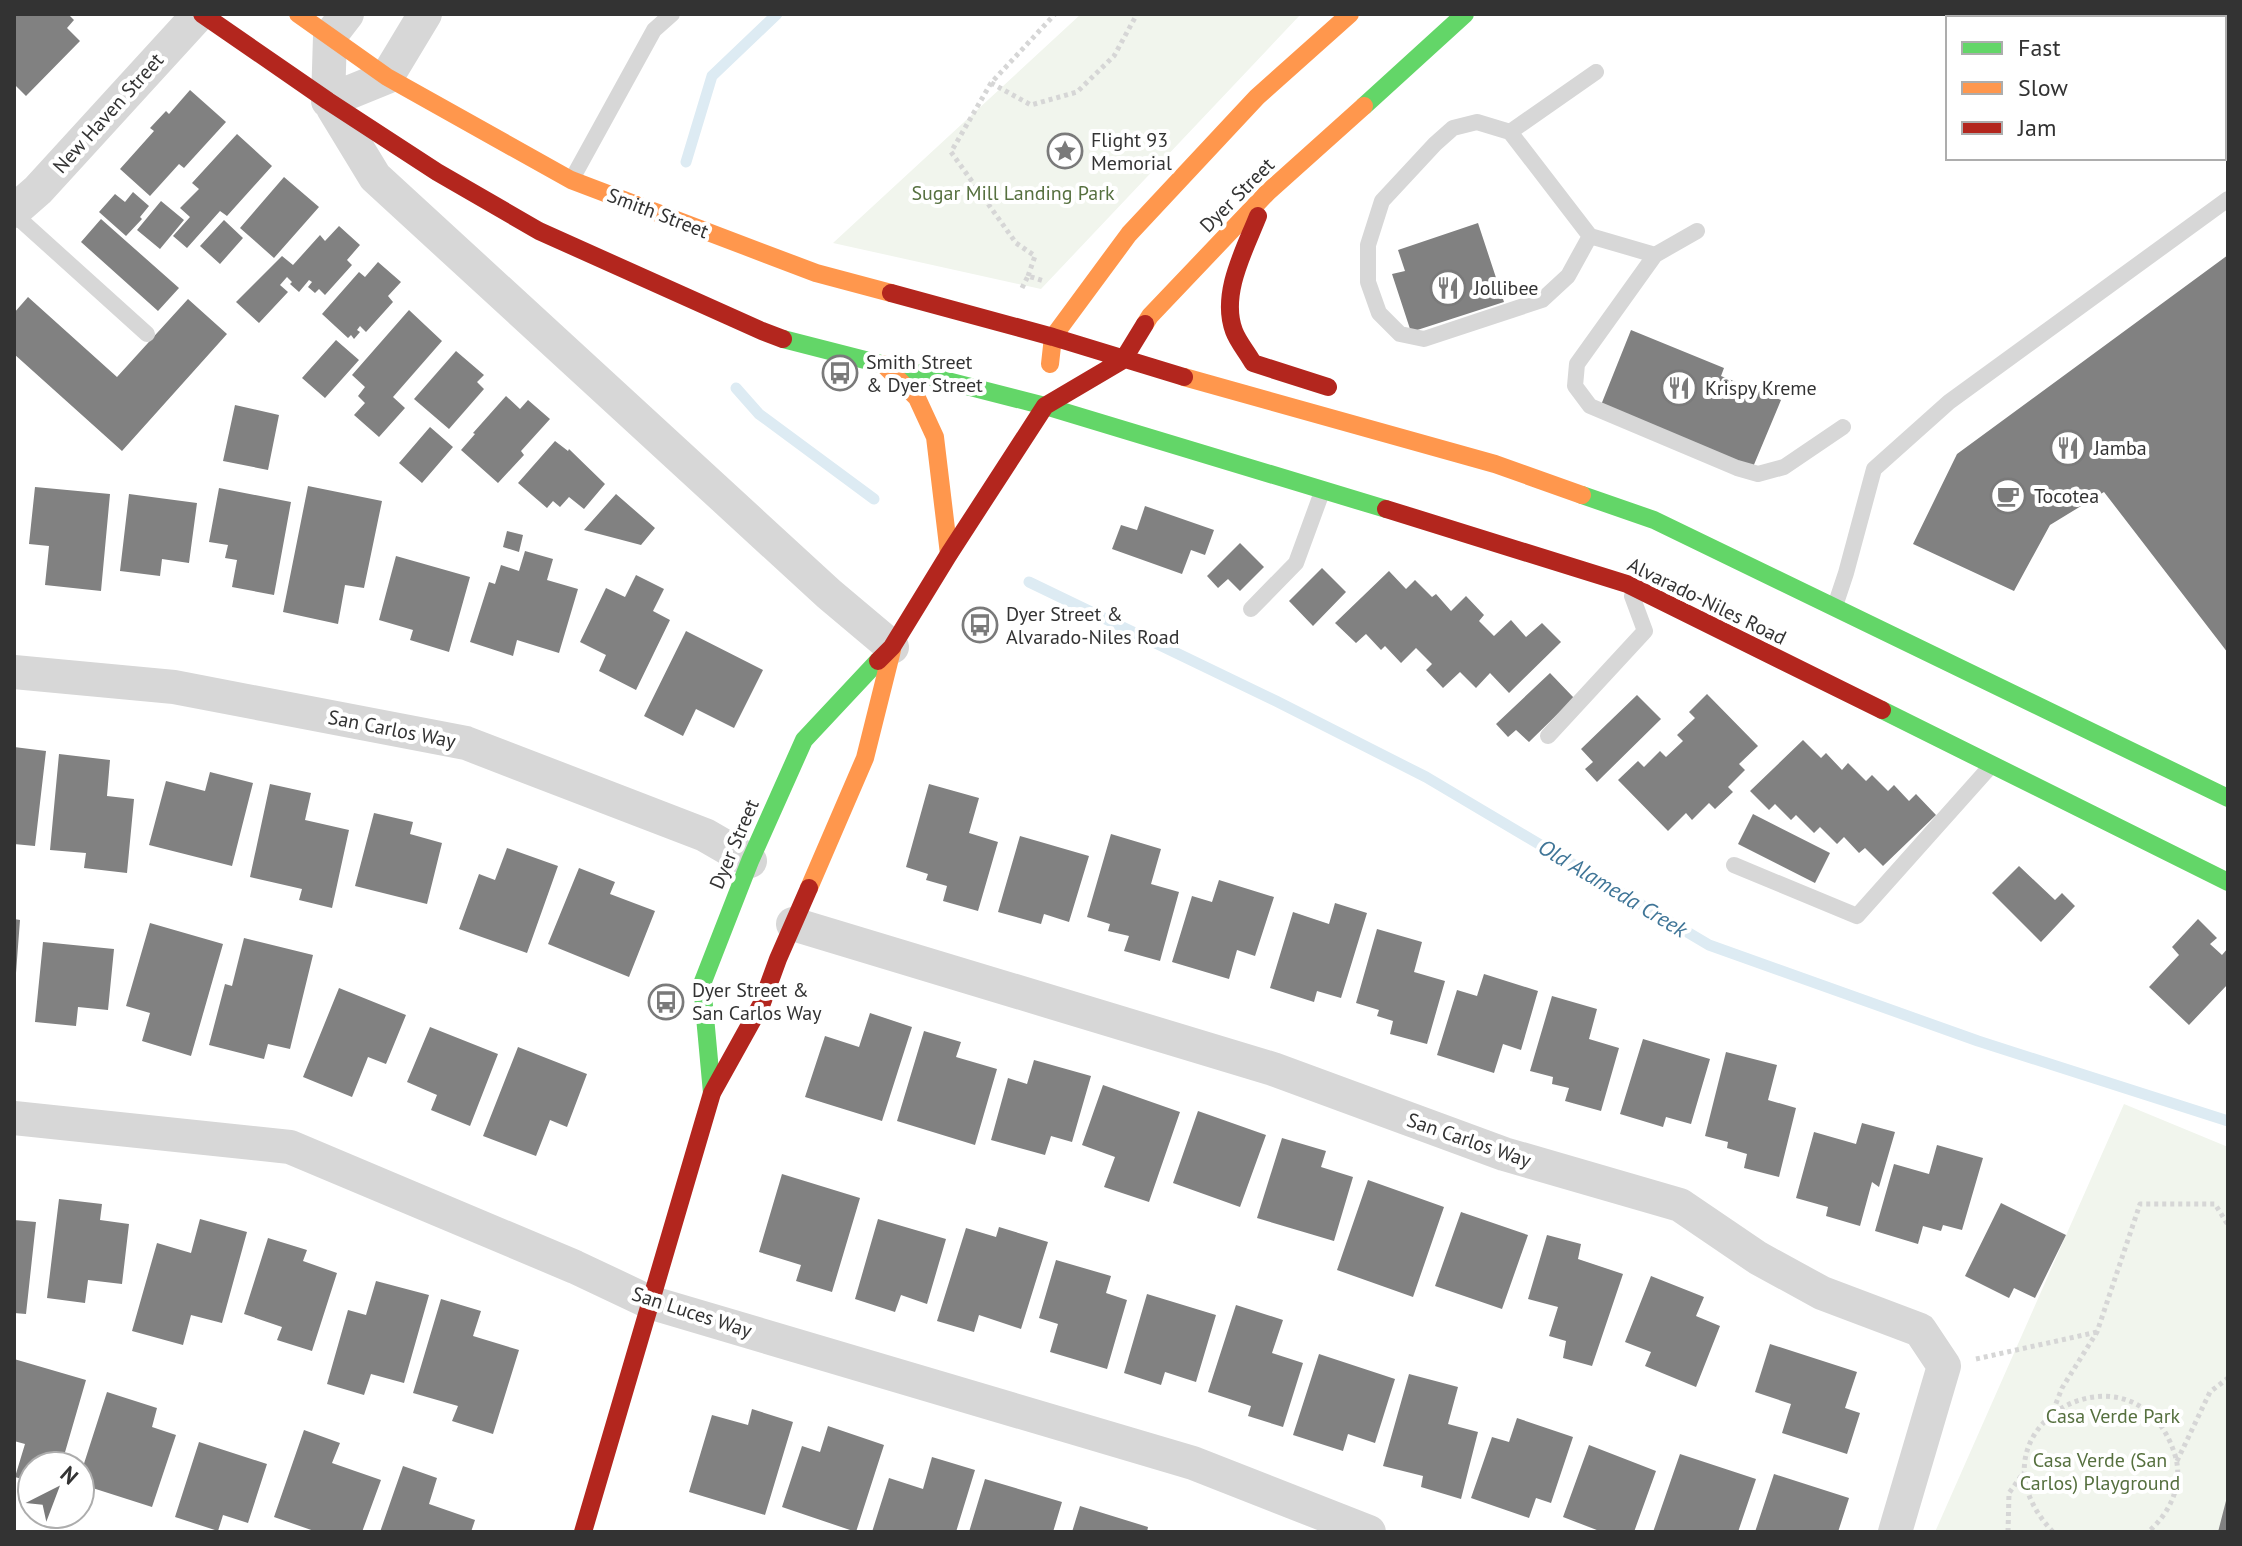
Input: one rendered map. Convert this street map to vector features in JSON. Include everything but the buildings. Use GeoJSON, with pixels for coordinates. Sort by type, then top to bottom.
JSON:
{"type":"FeatureCollection","features":[{"type":"Feature","properties":{"kind":"main road"},"geometry":{"type":"LineString","coordinates":[[201,14],[437,172],[539,231],[781,338],[1045,406]]}},
{"type":"Feature","properties":{"kind":"main road","name":"Smith Street"},"geometry":{"type":"LineString","coordinates":[[298,14],[338,25],[387,77],[571,180],[816,273],[1053,337]]}},
{"type":"Feature","properties":{"kind":"main road","name":"Dyer Street"},"geometry":{"type":"LineString","coordinates":[[712,1093],[702,984],[750,861],[804,740],[892,647],[1045,406],[1053,337],[1121,245],[1257,97],[1350,14]]}},
{"type":"Feature","properties":{"kind":"main road","name":"Dyer Street"},"geometry":{"type":"LineString","coordinates":[[1045,406],[1123,360],[1150,316],[1268,192],[1465,14]]}},
{"type":"Feature","properties":{"kind":"main road"},"geometry":{"type":"LineString","coordinates":[[1268,192],[1236,271],[1231,305],[1232,327],[1253,363],[1339,390]]}},
{"type":"Feature","properties":{"kind":"main road"},"geometry":{"type":"LineString","coordinates":[[1053,337],[1123,360],[1495,464],[1654,520],[2228,798]]}},
{"type":"Feature","properties":{"kind":"main road"},"geometry":{"type":"LineString","coordinates":[[883,364],[917,398],[935,437],[949,554]]}},
{"type":"Feature","properties":{"kind":"main road","name":"Alvarado-Niles Road"},"geometry":{"type":"LineString","coordinates":[[1045,406],[1627,584],[2228,882]]}},
{"type":"Feature","properties":{"kind":"main road"},"geometry":{"type":"LineString","coordinates":[[1449,430],[1495,464]]}},
{"type":"Feature","properties":{"kind":"main road","name":"Dyer Street"},"geometry":{"type":"LineString","coordinates":[[583,1532],[712,1093],[762,1003],[865,758],[892,647]]}},
{"type":"Feature","properties":{"kind":"street","name":"New Haven Street"},"geometry":{"type":"LineString","coordinates":[[14,212],[201,14]]}},
{"type":"Feature","properties":{"kind":"street"},"geometry":{"type":"LineString","coordinates":[[328,101],[387,77],[425,14]]}},
{"type":"Feature","properties":{"kind":"street"},"geometry":{"type":"LineString","coordinates":[[338,25],[328,101],[375,177],[829,594],[892,647]]}},
{"type":"Feature","properties":{"kind":"street","name":"San Carlos Way"},"geometry":{"type":"LineString","coordinates":[[14,672],[174,687],[466,743],[705,835],[750,861]]}},
{"type":"Feature","properties":{"kind":"street","name":"San Carlos Way"},"geometry":{"type":"LineString","coordinates":[[793,924],[1273,1069],[1504,1154],[1680,1205],[1758,1258],[1822,1293],[1920,1330],[1944,1366]]}},
{"type":"Feature","properties":{"kind":"street","name":"San Luces Way"},"geometry":{"type":"LineString","coordinates":[[14,1118],[290,1147],[575,1267],[649,1302],[1193,1463],[1369,1532]]}},
{"type":"Feature","properties":{"kind":"street"},"geometry":{"type":"LineString","coordinates":[[1895,1532],[1944,1366]]}},
{"type":"Feature","properties":{"kind":"lane"},"geometry":{"type":"LineString","coordinates":[[571,180],[654,30],[672,14]]}},
{"type":"Feature","properties":{"kind":"lane"},"geometry":{"type":"LineString","coordinates":[[1510,132],[1596,72]]}},
{"type":"Feature","properties":{"kind":"lane"},"geometry":{"type":"LineString","coordinates":[[1590,236],[1568,276],[1542,300],[1424,339],[1400,334],[1379,313],[1368,282],[1368,245],[1382,201],[1453,128],[1477,122],[1510,132],[1590,236],[1655,255]]}},
{"type":"Feature","properties":{"kind":"lane"},"geometry":{"type":"LineString","coordinates":[[1834,607],[1874,469],[1949,402],[2228,199]]}},
{"type":"Feature","properties":{"kind":"lane"},"geometry":{"type":"LineString","coordinates":[[14,212],[147,334]]}},
{"type":"Feature","properties":{"kind":"lane"},"geometry":{"type":"LineString","coordinates":[[1697,231],[1655,255],[1577,364],[1575,386],[1590,406],[1758,474],[1784,467],[1843,427]]}},
{"type":"Feature","properties":{"kind":"lane"},"geometry":{"type":"LineString","coordinates":[[1251,609],[1296,563],[1323,490]]}},
{"type":"Feature","properties":{"kind":"lane"},"geometry":{"type":"LineString","coordinates":[[1548,736],[1645,631],[1627,584]]}},
{"type":"Feature","properties":{"kind":"lane"},"geometry":{"type":"LineString","coordinates":[[1734,865],[1857,916],[1992,765]]}},
{"type":"Feature","properties":{"kind":"path"},"geometry":{"type":"LineString","coordinates":[[1028,276],[1035,256],[1016,243],[951,152],[991,83],[1055,14]]}},
{"type":"Feature","properties":{"kind":"path"},"geometry":{"type":"LineString","coordinates":[[991,83],[1031,105],[1077,92],[1114,56],[1137,14]]}},
{"type":"Feature","properties":{"kind":"path"},"geometry":{"type":"LineString","coordinates":[[2053,1412],[2062,1388],[2097,1332],[2140,1204],[2215,1204],[2228,1225]]}},
{"type":"Feature","properties":{"kind":"path"},"geometry":{"type":"LineString","coordinates":[[1944,1366],[2097,1332]]}},
{"type":"Feature","properties":{"kind":"path"},"geometry":{"type":"LineString","coordinates":[[2177,1461],[2210,1392],[2228,1378]]}},
{"type":"Feature","properties":{"kind":"path"},"geometry":{"type":"LineString","coordinates":[[2053,1532],[2038,1516],[2028,1494],[2024,1472],[2028,1449],[2037,1429],[2053,1412],[2072,1401],[2095,1396],[2118,1398],[2139,1406],[2157,1420],[2170,1439],[2177,1461],[2177,1483],[2171,1504],[2148,1532]]}},
{"type":"Feature","properties":{"kind":"path"},"geometry":{"type":"LineString","coordinates":[[2008,1532],[2009,1493],[2024,1472]]}},
{"type":"Feature","properties":{"kind":"green space","name":"Sugar Mill Landing Park"},"geometry":{"type":"Polygon","coordinates":[[[1081,14],[1301,14],[1041,289],[833,243],[1081,14]]]}},
{"type":"Feature","properties":{"kind":"green space","name":"Casa Verde Park"},"geometry":{"type":"Polygon","coordinates":[[[2124,1104],[2228,1147],[2228,1532],[1935,1532],[2124,1104]]]}},
{"type":"Feature","properties":{"kind":"waterway","name":"Old Alameda Creek"},"geometry":{"type":"LineString","coordinates":[[686,162],[712,76],[777,14]]}},
{"type":"Feature","properties":{"kind":"waterway","name":"Old Alameda Creek"},"geometry":{"type":"LineString","coordinates":[[736,388],[759,414],[874,499]]}},
{"type":"Feature","properties":{"kind":"waterway","name":"Old Alameda Creek"},"geometry":{"type":"LineString","coordinates":[[1029,582],[1426,777],[1709,945],[1978,1041],[2228,1121]]}},
{"type":"Feature","properties":{"kind":"traffic: fast"},"geometry":{"type":"LineString","coordinates":[[1364,106],[1465,14]]}},
{"type":"Feature","properties":{"kind":"traffic: fast"},"geometry":{"type":"LineString","coordinates":[[783,339],[1045,406],[1386,509]]}},
{"type":"Feature","properties":{"kind":"traffic: fast"},"geometry":{"type":"LineString","coordinates":[[1582,495],[1654,520],[2228,798]]}},
{"type":"Feature","properties":{"kind":"traffic: fast"},"geometry":{"type":"LineString","coordinates":[[712,1093],[702,984],[750,861],[804,740],[878,661]]}},
{"type":"Feature","properties":{"kind":"traffic: fast"},"geometry":{"type":"LineString","coordinates":[[1882,710],[2228,882]]}},
{"type":"Feature","properties":{"kind":"traffic: slow"},"geometry":{"type":"LineString","coordinates":[[298,14],[387,77],[571,180],[816,273],[891,293]]}},
{"type":"Feature","properties":{"kind":"traffic: slow"},"geometry":{"type":"LineString","coordinates":[[1050,364],[1053,337],[1129,234],[1257,97],[1350,14]]}},
{"type":"Feature","properties":{"kind":"traffic: slow"},"geometry":{"type":"LineString","coordinates":[[1145,324],[1268,192],[1364,106]]}},
{"type":"Feature","properties":{"kind":"traffic: slow"},"geometry":{"type":"LineString","coordinates":[[883,364],[917,398],[935,437],[949,554]]}},
{"type":"Feature","properties":{"kind":"traffic: slow"},"geometry":{"type":"LineString","coordinates":[[1184,377],[1495,464],[1582,495]]}},
{"type":"Feature","properties":{"kind":"traffic: slow"},"geometry":{"type":"LineString","coordinates":[[809,888],[865,758],[892,650]]}},
{"type":"Feature","properties":{"kind":"traffic: jam"},"geometry":{"type":"LineString","coordinates":[[202,14],[437,172],[539,231],[783,339]]}},
{"type":"Feature","properties":{"kind":"traffic: jam"},"geometry":{"type":"LineString","coordinates":[[1258,216],[1232,287],[1230,317],[1234,331],[1253,363],[1328,387]]}},
{"type":"Feature","properties":{"kind":"traffic: jam"},"geometry":{"type":"LineString","coordinates":[[891,293],[1184,377]]}},
{"type":"Feature","properties":{"kind":"traffic: jam"},"geometry":{"type":"LineString","coordinates":[[878,661],[892,647],[1045,406],[1123,360],[1145,324]]}},
{"type":"Feature","properties":{"kind":"traffic: jam"},"geometry":{"type":"LineString","coordinates":[[1386,509],[1627,584],[1882,710]]}},
{"type":"Feature","properties":{"kind":"traffic: jam"},"geometry":{"type":"LineString","coordinates":[[583,1532],[712,1093],[762,1003],[809,888]]}},
{"type":"Feature","properties":{"kind":"place","name":"Flight 93 Memorial"},"geometry":{"type":"Point","coordinates":[1065,151]}},
{"type":"Feature","properties":{"kind":"place","name":"Jollibee"},"geometry":{"type":"Point","coordinates":[1448,288]}},
{"type":"Feature","properties":{"kind":"place","name":"Smith Street & Dyer Street"},"geometry":{"type":"Point","coordinates":[840,373]}},
{"type":"Feature","properties":{"kind":"place","name":"Krispy Kreme"},"geometry":{"type":"Point","coordinates":[1679,388]}},
{"type":"Feature","properties":{"kind":"place","name":"Jamba"},"geometry":{"type":"Point","coordinates":[2068,448]}},
{"type":"Feature","properties":{"kind":"place","name":"Tocotea"},"geometry":{"type":"Point","coordinates":[2008,496]}},
{"type":"Feature","properties":{"kind":"place","name":"Dyer Street & Alvarado-Niles Road"},"geometry":{"type":"Point","coordinates":[980,625]}},
{"type":"Feature","properties":{"kind":"place","name":"Dyer Street & San Carlos Way"},"geometry":{"type":"Point","coordinates":[666,1002]}},
{"type":"Feature","properties":{"kind":"park label","name":"Casa Verde (San Carlos) Playground"},"geometry":{"type":"Point","coordinates":[2100,1472]}}]}
